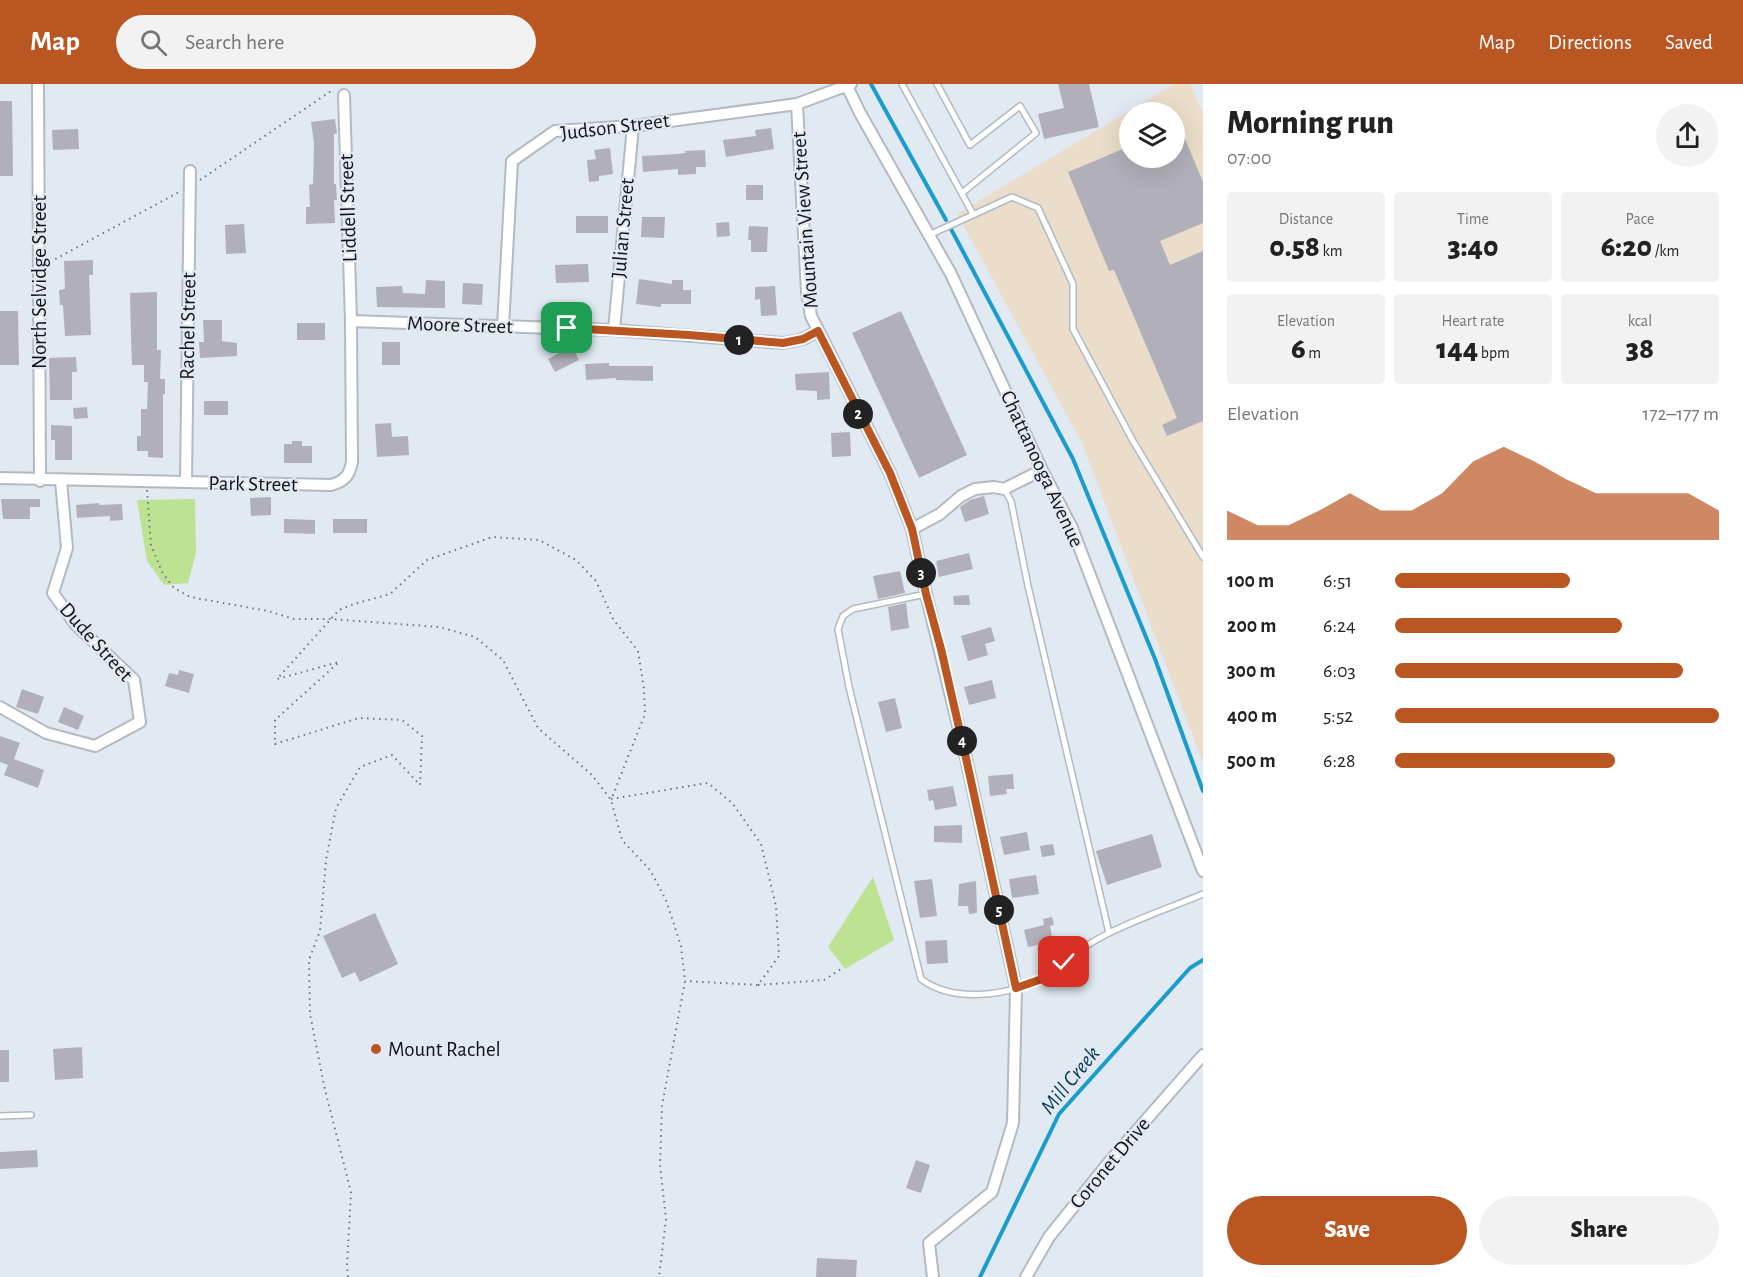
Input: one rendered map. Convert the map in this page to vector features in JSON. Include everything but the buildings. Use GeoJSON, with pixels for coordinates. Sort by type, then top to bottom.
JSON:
{"type":"FeatureCollection","features":[{"type":"Feature","properties":{"kind":"street","name":"North Selvidge Street"},"geometry":{"type":"LineString","coordinates":[[38,84],[40,481]]}},
{"type":"Feature","properties":{"kind":"street","name":"Judson Street"},"geometry":{"type":"LineString","coordinates":[[503,327],[512,161],[555,131],[633,126],[797,104],[848,85]]}},
{"type":"Feature","properties":{"kind":"street","name":"Chattanooga Avenue"},"geometry":{"type":"LineString","coordinates":[[848,85],[860,113],[951,274],[1042,470],[1072,528],[1203,871]]}},
{"type":"Feature","properties":{"kind":"street","name":"Liddell Street"},"geometry":{"type":"LineString","coordinates":[[344,95],[351,321]]}},
{"type":"Feature","properties":{"kind":"street","name":"Mountain View Street"},"geometry":{"type":"LineString","coordinates":[[797,104],[807,292],[811,316],[890,473],[912,529],[961,736],[1016,988],[1013,1123],[992,1192],[929,1243],[933,1277]]}},
{"type":"Feature","properties":{"kind":"street","name":"Julian Street"},"geometry":{"type":"LineString","coordinates":[[614,330],[633,126]]}},
{"type":"Feature","properties":{"kind":"street","name":"Rachel Street"},"geometry":{"type":"LineString","coordinates":[[186,482],[190,171]]}},
{"type":"Feature","properties":{"kind":"street","name":"Park Street"},"geometry":{"type":"LineString","coordinates":[[0,478],[40,481],[332,486],[340,483],[349,476],[352,462],[351,321]]}},
{"type":"Feature","properties":{"kind":"street","name":"Moore Street"},"geometry":{"type":"LineString","coordinates":[[351,321],[614,330],[783,343],[803,339],[818,331]]}},
{"type":"Feature","properties":{"kind":"street"},"geometry":{"type":"LineString","coordinates":[[912,529],[940,514],[961,496],[975,489],[994,487],[1004,489],[1042,470]]}},
{"type":"Feature","properties":{"kind":"street","name":"Dude Street"},"geometry":{"type":"LineString","coordinates":[[0,706],[46,733],[95,746],[140,722],[135,680],[75,624],[53,593],[67,548],[61,481]]}},
{"type":"Feature","properties":{"kind":"street","name":"Coronet Drive"},"geometry":{"type":"LineString","coordinates":[[1026,1277],[1049,1237],[1110,1161],[1203,1055]]}},
{"type":"Feature","properties":{"kind":"lane"},"geometry":{"type":"LineString","coordinates":[[902,84],[973,214]]}},
{"type":"Feature","properties":{"kind":"lane"},"geometry":{"type":"LineString","coordinates":[[937,84],[970,145],[1020,106],[1036,133],[962,193]]}},
{"type":"Feature","properties":{"kind":"lane"},"geometry":{"type":"LineString","coordinates":[[929,235],[1012,197],[1038,208],[1073,284],[1073,329],[1134,441],[1203,557]]}},
{"type":"Feature","properties":{"kind":"lane"},"geometry":{"type":"LineString","coordinates":[[1004,489],[1011,501],[1028,586],[1109,933]]}},
{"type":"Feature","properties":{"kind":"lane"},"geometry":{"type":"LineString","coordinates":[[926,594],[853,609],[843,616],[838,629],[849,687],[921,980],[931,987],[952,993],[988,993],[1016,988],[1042,979],[1109,933],[1203,894]]}},
{"type":"Feature","properties":{"kind":"lane"},"geometry":{"type":"LineString","coordinates":[[0,1116],[31,1115]]}},
{"type":"Feature","properties":{"kind":"path"},"geometry":{"type":"LineString","coordinates":[[146,482],[151,545],[162,572],[174,588],[190,597],[268,611],[294,619],[330,619],[439,627],[475,637],[503,660],[538,728],[592,775],[610,800],[622,840],[650,870],[666,900],[681,945],[685,981],[662,1106],[660,1165],[666,1219],[659,1277]]}},
{"type":"Feature","properties":{"kind":"path"},"geometry":{"type":"LineString","coordinates":[[348,1277],[351,1192],[325,1090],[310,1014],[309,960],[320,931],[326,860],[336,808],[360,767],[392,755],[420,785],[422,736],[402,720],[359,718],[275,744],[275,720],[339,662],[277,679],[339,610],[390,594],[427,560],[492,537],[539,540],[576,560],[596,581],[613,619],[638,651],[645,714],[610,800]]}},
{"type":"Feature","properties":{"kind":"path"},"geometry":{"type":"LineString","coordinates":[[610,800],[708,783],[733,804],[761,844],[776,906],[779,956],[758,985]]}},
{"type":"Feature","properties":{"kind":"path"},"geometry":{"type":"LineString","coordinates":[[685,981],[758,985],[825,980],[841,969]]}},
{"type":"Feature","properties":{"kind":"shaded area"},"geometry":{"type":"Polygon","coordinates":[[[1174,84],[1190,84],[1203,114],[1203,763],[1082,443],[957,214],[1119,117],[1119,168],[1185,168],[1185,102],[1144,102],[1174,84]]]}},
{"type":"Feature","properties":{"kind":"green space"},"geometry":{"type":"Polygon","coordinates":[[[195,499],[196,553],[188,583],[164,585],[147,561],[137,500],[195,499]]]}},
{"type":"Feature","properties":{"kind":"green space"},"geometry":{"type":"Polygon","coordinates":[[[873,877],[894,940],[845,969],[828,947],[873,877]]]}},
{"type":"Feature","properties":{"kind":"waterway"},"geometry":{"type":"LineString","coordinates":[[871,84],[946,220]]}},
{"type":"Feature","properties":{"kind":"waterway"},"geometry":{"type":"LineString","coordinates":[[951,229],[1073,459],[1155,659],[1203,791]]}},
{"type":"Feature","properties":{"kind":"waterway","name":"Mill Creek"},"geometry":{"type":"LineString","coordinates":[[980,1277],[1059,1114],[1190,968],[1203,960]]}},
{"type":"Feature","properties":{"kind":"place","name":"Mount Rachel"},"geometry":{"type":"Point","coordinates":[376,1049]}},
{"type":"Feature","properties":{"kind":"route"},"geometry":{"type":"LineString","coordinates":[[567,328],[783,343],[803,339],[818,331],[890,473],[912,529],[966,758],[1016,988],[1042,979],[1064,962]]}}]}
